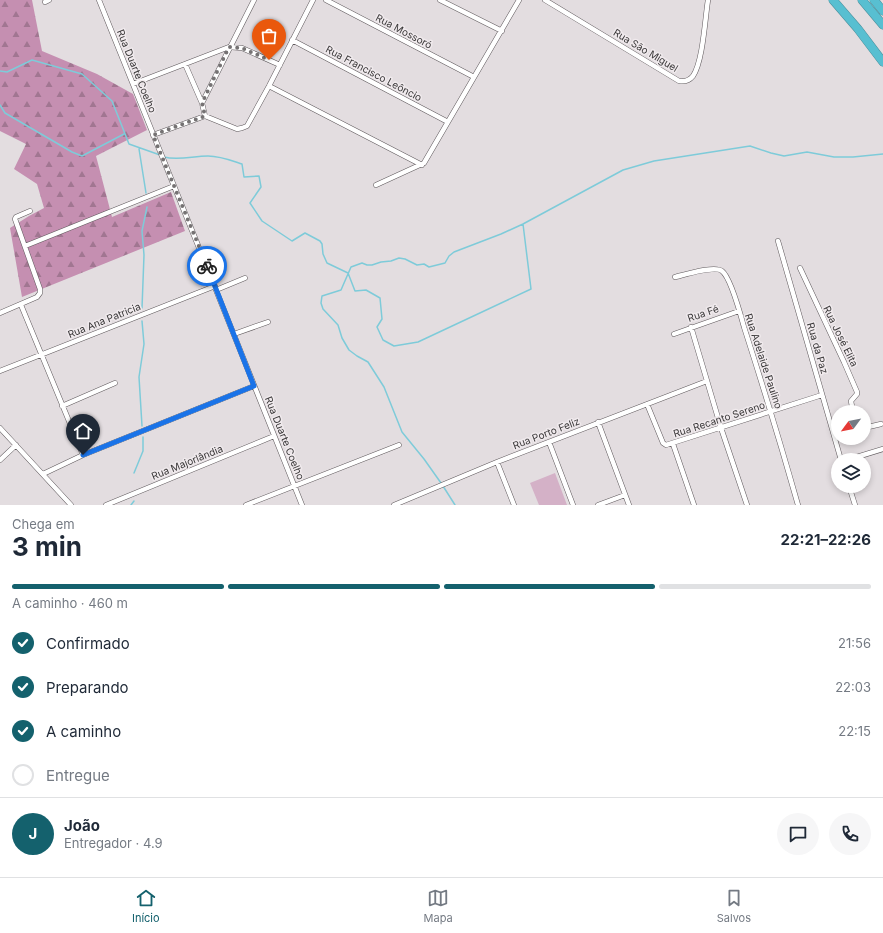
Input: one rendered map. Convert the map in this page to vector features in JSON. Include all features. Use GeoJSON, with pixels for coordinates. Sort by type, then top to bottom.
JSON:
{"type":"FeatureCollection","features":[{"type":"Feature","properties":{"kind":"highway"},"geometry":{"type":"LineString","coordinates":[[833,0],[858,28],[883,62]]}},
{"type":"Feature","properties":{"kind":"highway"},"geometry":{"type":"LineString","coordinates":[[862,0],[883,25]]}},
{"type":"Feature","properties":{"kind":"highway"},"geometry":{"type":"LineString","coordinates":[[874,0],[883,11]]}},
{"type":"Feature","properties":{"kind":"street","name":"Rua Duarte Coelho"},"geometry":{"type":"LineString","coordinates":[[99,0],[302,505]]}},
{"type":"Feature","properties":{"kind":"street"},"geometry":{"type":"LineString","coordinates":[[202,103],[254,0]]}},
{"type":"Feature","properties":{"kind":"street"},"geometry":{"type":"LineString","coordinates":[[153,135],[205,116],[237,129],[247,126],[313,0]]}},
{"type":"Feature","properties":{"kind":"street","name":"Rua Mossoró"},"geometry":{"type":"LineString","coordinates":[[326,0],[474,77]]}},
{"type":"Feature","properties":{"kind":"street"},"geometry":{"type":"LineString","coordinates":[[440,0],[502,31]]}},
{"type":"Feature","properties":{"kind":"street"},"geometry":{"type":"LineString","coordinates":[[376,185],[422,164],[426,160],[519,0]]}},
{"type":"Feature","properties":{"kind":"street","name":"Rua São Miguel"},"geometry":{"type":"LineString","coordinates":[[545,0],[679,80],[684,81],[689,80],[693,76],[700,60],[708,0]]}},
{"type":"Feature","properties":{"kind":"street","name":"Rua Francisco Leôncio"},"geometry":{"type":"LineString","coordinates":[[292,40],[448,122]]}},
{"type":"Feature","properties":{"kind":"street"},"geometry":{"type":"LineString","coordinates":[[133,84],[229,47],[242,48],[280,65]]}},
{"type":"Feature","properties":{"kind":"street"},"geometry":{"type":"LineString","coordinates":[[185,64],[202,103],[205,116]]}},
{"type":"Feature","properties":{"kind":"street"},"geometry":{"type":"LineString","coordinates":[[269,86],[422,164]]}},
{"type":"Feature","properties":{"kind":"street"},"geometry":{"type":"LineString","coordinates":[[25,246],[174,186]]}},
{"type":"Feature","properties":{"kind":"street"},"geometry":{"type":"LineString","coordinates":[[0,313],[37,298],[40,291],[35,271],[15,219],[16,217],[30,210]]}},
{"type":"Feature","properties":{"kind":"street","name":"Rua da Paz"},"geometry":{"type":"LineString","coordinates":[[778,241],[822,396],[831,421]]}},
{"type":"Feature","properties":{"kind":"street","name":"Rua José Elita"},"geometry":{"type":"LineString","coordinates":[[800,268],[857,392],[851,401],[851,405]]}},
{"type":"Feature","properties":{"kind":"street","name":"Rua Adelaide Paulino"},"geometry":{"type":"LineString","coordinates":[[675,277],[709,269],[722,270],[728,281],[771,412],[798,505]]}},
{"type":"Feature","properties":{"kind":"street","name":"Rua Ana Patricia"},"geometry":{"type":"LineString","coordinates":[[0,371],[245,278]]}},
{"type":"Feature","properties":{"kind":"street"},"geometry":{"type":"LineString","coordinates":[[21,305],[83,455]]}},
{"type":"Feature","properties":{"kind":"street","name":"Rua Fé"},"geometry":{"type":"LineString","coordinates":[[674,334],[739,311]]}},
{"type":"Feature","properties":{"kind":"street"},"geometry":{"type":"LineString","coordinates":[[234,334],[268,322]]}},
{"type":"Feature","properties":{"kind":"street"},"geometry":{"type":"LineString","coordinates":[[691,327],[721,428],[747,505]]}},
{"type":"Feature","properties":{"kind":"street","name":"Rua Porto Feliz"},"geometry":{"type":"LineString","coordinates":[[394,505],[598,422],[707,381]]}},
{"type":"Feature","properties":{"kind":"street"},"geometry":{"type":"LineString","coordinates":[[62,406],[115,383]]}},
{"type":"Feature","properties":{"kind":"street"},"geometry":{"type":"LineString","coordinates":[[43,474],[83,455],[254,386]]}},
{"type":"Feature","properties":{"kind":"street","name":"Rua Recanto Sereno"},"geometry":{"type":"LineString","coordinates":[[647,404],[663,443],[666,445],[822,396]]}},
{"type":"Feature","properties":{"kind":"street"},"geometry":{"type":"LineString","coordinates":[[598,422],[628,505]]}},
{"type":"Feature","properties":{"kind":"street"},"geometry":{"type":"LineString","coordinates":[[871,426],[882,424]]}},
{"type":"Feature","properties":{"kind":"street"},"geometry":{"type":"LineString","coordinates":[[0,428],[71,505]]}},
{"type":"Feature","properties":{"kind":"street","name":"Rua Majorlândia"},"geometry":{"type":"LineString","coordinates":[[106,505],[274,436]]}},
{"type":"Feature","properties":{"kind":"street"},"geometry":{"type":"LineString","coordinates":[[549,442],[573,505]]}},
{"type":"Feature","properties":{"kind":"street"},"geometry":{"type":"LineString","coordinates":[[673,444],[694,505]]}},
{"type":"Feature","properties":{"kind":"street"},"geometry":{"type":"LineString","coordinates":[[0,460],[16,445]]}},
{"type":"Feature","properties":{"kind":"street"},"geometry":{"type":"LineString","coordinates":[[246,505],[399,445]]}},
{"type":"Feature","properties":{"kind":"street"},"geometry":{"type":"LineString","coordinates":[[870,453],[883,449]]}},
{"type":"Feature","properties":{"kind":"street"},"geometry":{"type":"LineString","coordinates":[[498,462],[514,505]]}},
{"type":"Feature","properties":{"kind":"street"},"geometry":{"type":"LineString","coordinates":[[851,493],[855,505]]}},
{"type":"Feature","properties":{"kind":"street"},"geometry":{"type":"LineString","coordinates":[[598,505],[625,495]]}},
{"type":"Feature","properties":{"kind":"shaded area"},"geometry":{"type":"Polygon","coordinates":[[[555,473],[567,505],[539,505],[530,483],[555,473]]]}},
{"type":"Feature","properties":{"kind":"green space"},"geometry":{"type":"Polygon","coordinates":[[[0,0],[32,0],[42,51],[97,74],[133,94],[147,130],[96,156],[112,217],[171,192],[185,231],[22,297],[10,228],[44,208],[37,184],[14,169],[26,144],[0,131],[0,0]]]}},
{"type":"Feature","properties":{"kind":"waterway"},"geometry":{"type":"LineString","coordinates":[[0,71],[7,72],[32,60],[82,74],[112,101],[129,144],[160,155]]}},
{"type":"Feature","properties":{"kind":"waterway"},"geometry":{"type":"LineString","coordinates":[[0,105],[5,113],[72,152],[82,156],[124,134]]}},
{"type":"Feature","properties":{"kind":"waterway"},"geometry":{"type":"LineString","coordinates":[[441,483],[402,432],[384,387],[368,362],[349,350],[342,338],[338,325],[323,309],[321,303],[322,296],[341,290],[351,267],[362,263],[372,265],[399,258],[405,259],[417,265],[424,264],[429,267],[445,263],[449,256],[454,252],[523,224],[623,170],[654,161],[750,146],[784,156],[807,152],[834,157],[883,154]]}},
{"type":"Feature","properties":{"kind":"waterway"},"geometry":{"type":"LineString","coordinates":[[139,149],[146,193]]}},
{"type":"Feature","properties":{"kind":"waterway"},"geometry":{"type":"LineString","coordinates":[[164,157],[175,159],[208,156],[221,157],[242,164],[244,177],[259,176],[261,187],[250,203],[262,221],[292,241],[305,233],[320,241],[327,263],[348,273],[355,291],[366,290],[380,298],[382,319],[377,327],[383,340],[394,346],[418,342],[531,289],[523,224]]}},
{"type":"Feature","properties":{"kind":"waterway"},"geometry":{"type":"LineString","coordinates":[[142,308],[144,255],[142,231],[147,207]]}},
{"type":"Feature","properties":{"kind":"waterway"},"geometry":{"type":"LineString","coordinates":[[142,321],[144,344],[139,377],[142,426]]}},
{"type":"Feature","properties":{"kind":"waterway"},"geometry":{"type":"LineString","coordinates":[[134,473],[143,451],[143,437]]}},
{"type":"Feature","properties":{"kind":"waterway"},"geometry":{"type":"LineString","coordinates":[[443,486],[455,505]]}},
{"type":"Feature","properties":{"kind":"waterway"},"geometry":{"type":"LineString","coordinates":[[131,505],[134,501]]}},
{"type":"Feature","properties":{"kind":"way so far"},"geometry":{"type":"LineString","coordinates":[[207,266],[153,135],[205,116],[202,103],[229,47],[242,48],[269,60]]}},
{"type":"Feature","properties":{"kind":"route"},"geometry":{"type":"LineString","coordinates":[[83,455],[254,386],[207,266]]}}]}
